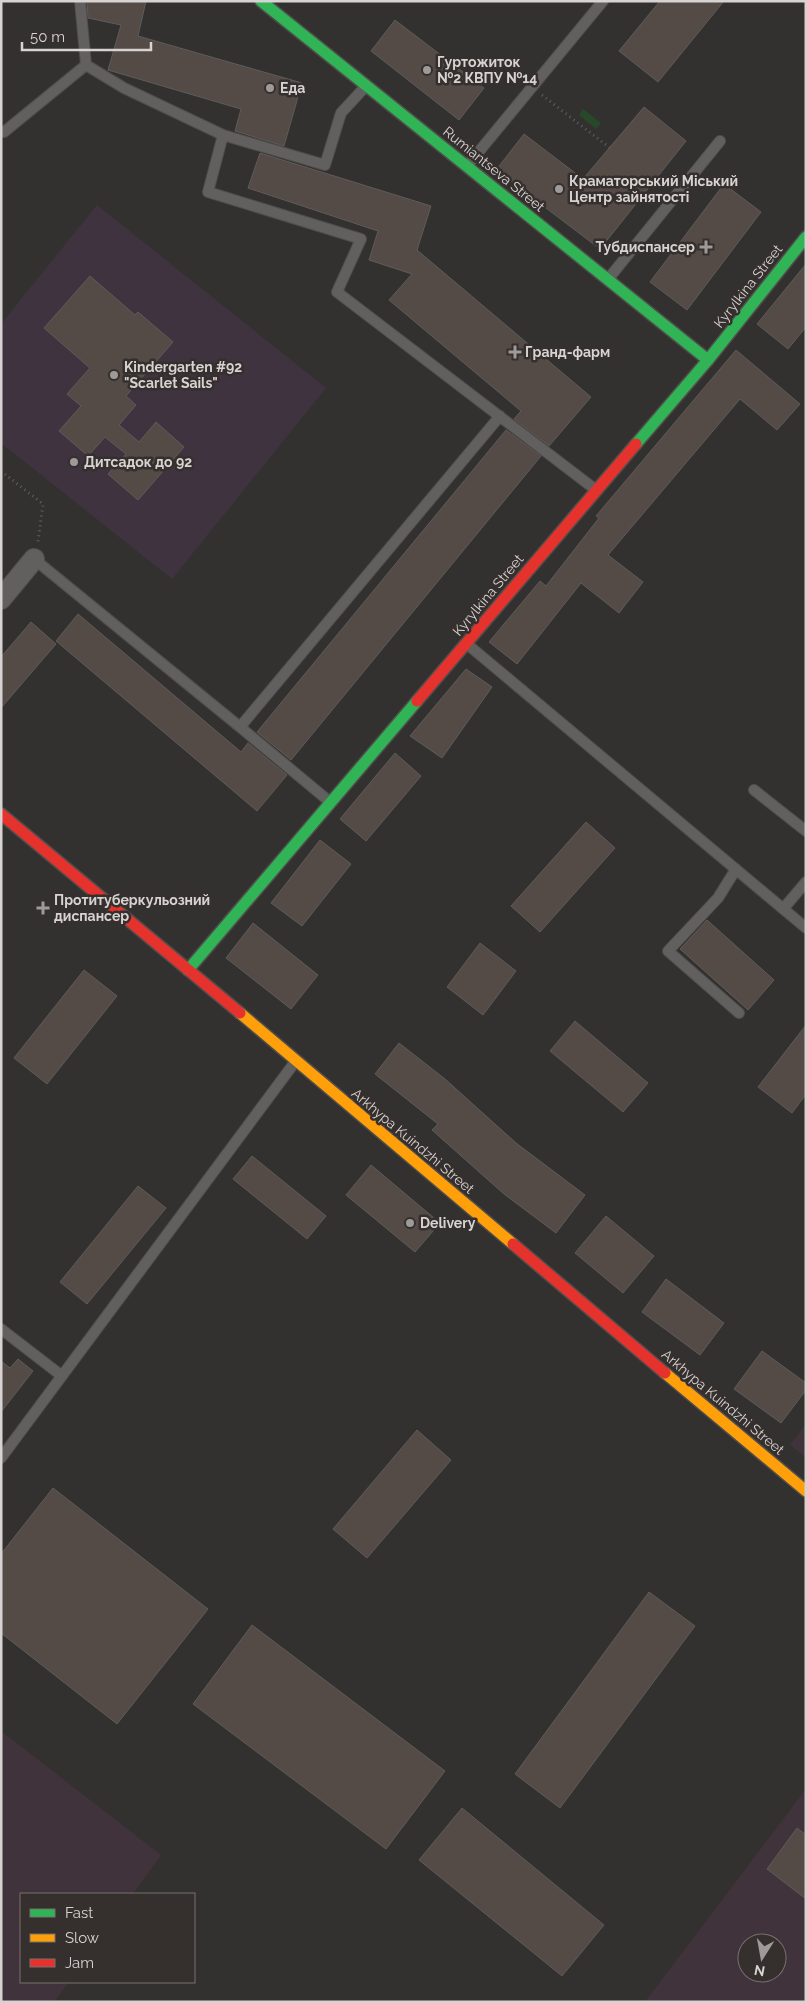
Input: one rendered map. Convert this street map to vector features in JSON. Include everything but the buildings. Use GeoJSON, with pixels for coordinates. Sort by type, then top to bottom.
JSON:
{"type":"FeatureCollection","features":[{"type":"Feature","properties":{"kind":"street","name":"Rumiantseva Street"},"geometry":{"type":"LineString","coordinates":[[261,1],[708,360]]}},
{"type":"Feature","properties":{"kind":"street","name":"Kyrylkina Street"},"geometry":{"type":"LineString","coordinates":[[188,970],[708,360],[806,237]]}},
{"type":"Feature","properties":{"kind":"street"},"geometry":{"type":"LineString","coordinates":[[1,599],[34,559]]}},
{"type":"Feature","properties":{"kind":"street","name":"Arkhypa Kuindzhi Street"},"geometry":{"type":"LineString","coordinates":[[1,814],[806,1491]]}},
{"type":"Feature","properties":{"kind":"lane"},"geometry":{"type":"LineString","coordinates":[[80,1],[86,65]]}},
{"type":"Feature","properties":{"kind":"lane"},"geometry":{"type":"LineString","coordinates":[[466,166],[602,1]]}},
{"type":"Feature","properties":{"kind":"lane"},"geometry":{"type":"LineString","coordinates":[[2,133],[86,65]]}},
{"type":"Feature","properties":{"kind":"lane"},"geometry":{"type":"LineString","coordinates":[[86,65],[124,88],[223,135],[325,165],[341,113],[366,86]]}},
{"type":"Feature","properties":{"kind":"lane"},"geometry":{"type":"LineString","coordinates":[[223,135],[208,192],[361,239],[337,292],[597,491]]}},
{"type":"Feature","properties":{"kind":"lane"},"geometry":{"type":"LineString","coordinates":[[608,280],[720,141]]}},
{"type":"Feature","properties":{"kind":"lane"},"geometry":{"type":"LineString","coordinates":[[240,727],[500,416]]}},
{"type":"Feature","properties":{"kind":"lane"},"geometry":{"type":"LineString","coordinates":[[34,559],[331,802]]}},
{"type":"Feature","properties":{"kind":"lane"},"geometry":{"type":"LineString","coordinates":[[466,643],[806,928]]}},
{"type":"Feature","properties":{"kind":"lane"},"geometry":{"type":"LineString","coordinates":[[754,790],[806,831]]}},
{"type":"Feature","properties":{"kind":"lane"},"geometry":{"type":"LineString","coordinates":[[736,869],[718,898],[668,951],[739,1013]]}},
{"type":"Feature","properties":{"kind":"lane"},"geometry":{"type":"LineString","coordinates":[[783,909],[806,882]]}},
{"type":"Feature","properties":{"kind":"lane"},"geometry":{"type":"LineString","coordinates":[[1,1458],[295,1062]]}},
{"type":"Feature","properties":{"kind":"lane"},"geometry":{"type":"LineString","coordinates":[[1,1329],[62,1376]]}},
{"type":"Feature","properties":{"kind":"path"},"geometry":{"type":"LineString","coordinates":[[532,86],[610,148]]}},
{"type":"Feature","properties":{"kind":"path"},"geometry":{"type":"LineString","coordinates":[[1,470],[42,504],[37,555],[34,559]]}},
{"type":"Feature","properties":{"kind":"shaded area"},"geometry":{"type":"Polygon","coordinates":[[[97,205],[326,388],[172,579],[1,443],[1,324],[97,205]]]}},
{"type":"Feature","properties":{"kind":"shaded area"},"geometry":{"type":"Polygon","coordinates":[[[806,1424],[806,1457],[790,1445],[806,1424]]]}},
{"type":"Feature","properties":{"kind":"shaded area"},"geometry":{"type":"Polygon","coordinates":[[[1,1731],[161,1855],[134,1893],[20,1893],[20,1983],[68,1983],[54,2002],[1,2002],[1,1731]]]}},
{"type":"Feature","properties":{"kind":"shaded area"},"geometry":{"type":"Polygon","coordinates":[[[806,1789],[806,2002],[645,2002],[806,1789]]]}},
{"type":"Feature","properties":{"kind":"green space"},"geometry":{"type":"Polygon","coordinates":[[[583,109],[601,123],[596,129],[579,115],[583,109]]]}},
{"type":"Feature","properties":{"kind":"traffic: fast"},"geometry":{"type":"LineString","coordinates":[[261,1],[708,360]]}},
{"type":"Feature","properties":{"kind":"traffic: fast"},"geometry":{"type":"LineString","coordinates":[[636,444],[708,360],[806,237]]}},
{"type":"Feature","properties":{"kind":"traffic: fast"},"geometry":{"type":"LineString","coordinates":[[188,970],[417,701]]}},
{"type":"Feature","properties":{"kind":"traffic: slow"},"geometry":{"type":"LineString","coordinates":[[240,1013],[513,1244]]}},
{"type":"Feature","properties":{"kind":"traffic: slow"},"geometry":{"type":"LineString","coordinates":[[665,1373],[806,1491]]}},
{"type":"Feature","properties":{"kind":"traffic: jam"},"geometry":{"type":"LineString","coordinates":[[417,701],[636,444]]}},
{"type":"Feature","properties":{"kind":"traffic: jam"},"geometry":{"type":"LineString","coordinates":[[1,814],[240,1013]]}},
{"type":"Feature","properties":{"kind":"traffic: jam"},"geometry":{"type":"LineString","coordinates":[[513,1244],[665,1373]]}},
{"type":"Feature","properties":{"kind":"place","name":"Гуртожиток №2 КВПУ №14"},"geometry":{"type":"Point","coordinates":[427,70]}},
{"type":"Feature","properties":{"kind":"place","name":"Еда"},"geometry":{"type":"Point","coordinates":[270,88]}},
{"type":"Feature","properties":{"kind":"place","name":"Краматорський Міський Центр зайнятості"},"geometry":{"type":"Point","coordinates":[559,189]}},
{"type":"Feature","properties":{"kind":"place","name":"Тубдиспансер"},"geometry":{"type":"Point","coordinates":[706,247]}},
{"type":"Feature","properties":{"kind":"place","name":"Гранд-фарм"},"geometry":{"type":"Point","coordinates":[515,352]}},
{"type":"Feature","properties":{"kind":"place","name":"Kindergarten #92 \"Scarlet Sails\""},"geometry":{"type":"Point","coordinates":[114,375]}},
{"type":"Feature","properties":{"kind":"place","name":"Дитсадок до 92"},"geometry":{"type":"Point","coordinates":[74,462]}},
{"type":"Feature","properties":{"kind":"place","name":"Протитуберкульозний диспансер"},"geometry":{"type":"Point","coordinates":[43,908]}},
{"type":"Feature","properties":{"kind":"place","name":"Delivery"},"geometry":{"type":"Point","coordinates":[410,1223]}}]}
